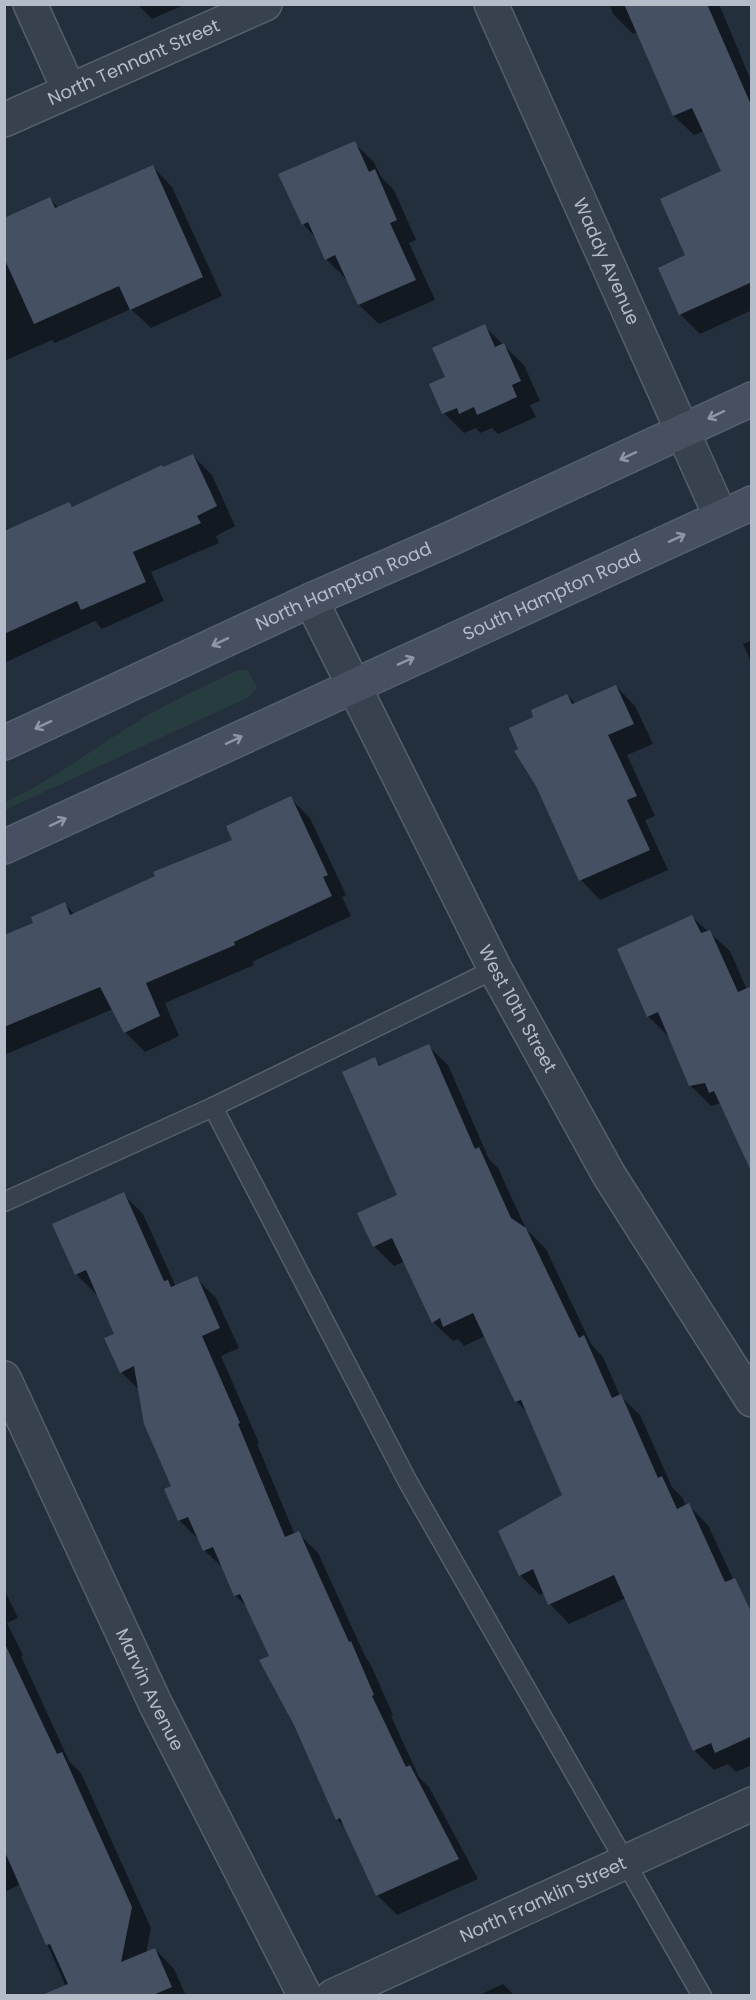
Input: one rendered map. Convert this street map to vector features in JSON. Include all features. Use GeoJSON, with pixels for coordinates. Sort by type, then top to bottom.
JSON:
{"type":"FeatureCollection","features":[{"type":"Feature","properties":{"kind":"main road"},"geometry":{"type":"LineString","coordinates":[[681,431],[752,399]]}},
{"type":"Feature","properties":{"kind":"main road","name":"North Hampton Road"},"geometry":{"type":"LineString","coordinates":[[4,743],[681,431]]}},
{"type":"Feature","properties":{"kind":"main road","name":"South Hampton Road"},"geometry":{"type":"LineString","coordinates":[[352,685],[594,577],[752,503]]}},
{"type":"Feature","properties":{"kind":"main road"},"geometry":{"type":"LineString","coordinates":[[4,847],[352,685]]}},
{"type":"Feature","properties":{"kind":"street"},"geometry":{"type":"LineString","coordinates":[[30,4],[69,90]]}},
{"type":"Feature","properties":{"kind":"street","name":"North Tennant Street"},"geometry":{"type":"LineString","coordinates":[[4,120],[265,4]]}},
{"type":"Feature","properties":{"kind":"street","name":"Waddy Avenue"},"geometry":{"type":"LineString","coordinates":[[491,4],[721,518]]}},
{"type":"Feature","properties":{"kind":"street","name":"West 10th Street"},"geometry":{"type":"LineString","coordinates":[[311,600],[495,969],[609,1175],[752,1400]]}},
{"type":"Feature","properties":{"kind":"street","name":"Marvin Avenue"},"geometry":{"type":"LineString","coordinates":[[4,1378],[156,1705],[305,1995]]}},
{"type":"Feature","properties":{"kind":"street","name":"North Franklin Street"},"geometry":{"type":"LineString","coordinates":[[333,1995],[752,1804]]}},
{"type":"Feature","properties":{"kind":"lane"},"geometry":{"type":"LineString","coordinates":[[4,1202],[213,1107],[495,969]]}},
{"type":"Feature","properties":{"kind":"lane"},"geometry":{"type":"LineString","coordinates":[[213,1107],[408,1482],[702,1995]]}},
{"type":"Feature","properties":{"kind":"green space"},"geometry":{"type":"Polygon","coordinates":[[[238,670],[248,670],[257,687],[249,697],[5,810],[5,802],[52,777],[140,720],[181,697],[238,670]]]}},
{"type":"Feature","properties":{"kind":"building"},"geometry":{"type":"Polygon","coordinates":[[[624,4],[707,4],[752,107],[752,282],[679,315],[658,268],[685,255],[660,199],[721,171],[692,108],[673,116],[624,4]]]}},
{"type":"Feature","properties":{"kind":"building"},"geometry":{"type":"Polygon","coordinates":[[[355,141],[369,172],[375,169],[397,220],[390,223],[416,280],[358,305],[335,255],[325,260],[308,222],[302,225],[278,174],[355,141]]]}},
{"type":"Feature","properties":{"kind":"building"},"geometry":{"type":"Polygon","coordinates":[[[153,165],[203,277],[130,310],[119,286],[34,324],[4,258],[4,218],[50,197],[55,208],[153,165]]]}},
{"type":"Feature","properties":{"kind":"building"},"geometry":{"type":"Polygon","coordinates":[[[485,324],[495,347],[504,343],[521,381],[512,385],[517,397],[477,415],[474,407],[459,414],[457,408],[442,414],[429,384],[445,377],[432,348],[485,324]]]}},
{"type":"Feature","properties":{"kind":"building"},"geometry":{"type":"Polygon","coordinates":[[[193,454],[217,506],[197,516],[201,523],[133,552],[146,582],[81,610],[77,601],[4,634],[4,531],[69,502],[72,507],[162,465],[163,467],[193,454]]]}},
{"type":"Feature","properties":{"kind":"building"},"geometry":{"type":"Polygon","coordinates":[[[616,685],[634,724],[608,735],[637,796],[627,800],[650,850],[579,881],[536,786],[514,751],[518,749],[509,728],[533,717],[531,710],[567,694],[572,704],[616,685]]]}},
{"type":"Feature","properties":{"kind":"building"},"geometry":{"type":"Polygon","coordinates":[[[291,796],[328,875],[323,877],[332,896],[234,942],[235,945],[146,983],[160,1016],[124,1033],[100,987],[4,1027],[4,935],[33,923],[31,917],[65,902],[70,915],[155,876],[153,872],[232,840],[226,826],[291,796]]]}},
{"type":"Feature","properties":{"kind":"building"},"geometry":{"type":"Polygon","coordinates":[[[692,915],[701,933],[710,930],[738,992],[752,986],[752,1173],[714,1091],[709,1093],[705,1083],[689,1086],[658,1012],[647,1017],[617,949],[692,915]]]}},
{"type":"Feature","properties":{"kind":"building"},"geometry":{"type":"Polygon","coordinates":[[[429,1044],[475,1149],[479,1147],[511,1218],[526,1228],[579,1338],[584,1335],[612,1398],[621,1394],[658,1478],[662,1476],[677,1509],[689,1503],[725,1582],[735,1578],[752,1614],[752,1736],[715,1753],[711,1743],[693,1751],[614,1575],[548,1605],[533,1569],[519,1576],[498,1531],[562,1495],[521,1400],[515,1402],[473,1313],[443,1327],[440,1318],[432,1323],[392,1238],[373,1247],[357,1213],[397,1195],[342,1072],[375,1057],[379,1066],[429,1044]]]}},
{"type":"Feature","properties":{"kind":"building"},"geometry":{"type":"Polygon","coordinates":[[[124,1192],[164,1281],[168,1280],[171,1287],[197,1276],[220,1328],[202,1336],[240,1423],[238,1424],[285,1537],[299,1531],[349,1642],[351,1641],[374,1695],[372,1696],[406,1767],[410,1765],[459,1859],[376,1896],[340,1818],[336,1820],[294,1725],[259,1660],[269,1656],[240,1594],[234,1596],[213,1547],[203,1551],[188,1517],[178,1521],[164,1489],[171,1486],[144,1424],[134,1366],[120,1373],[104,1338],[114,1334],[86,1270],[75,1275],[52,1224],[124,1192]]]}},
{"type":"Feature","properties":{"kind":"building"},"geometry":{"type":"Polygon","coordinates":[[[4,1642],[57,1754],[62,1752],[132,1907],[121,1962],[155,1948],[172,1987],[153,1995],[42,1995],[68,1984],[50,1944],[46,1945],[4,1850],[4,1642]]]}}]}
